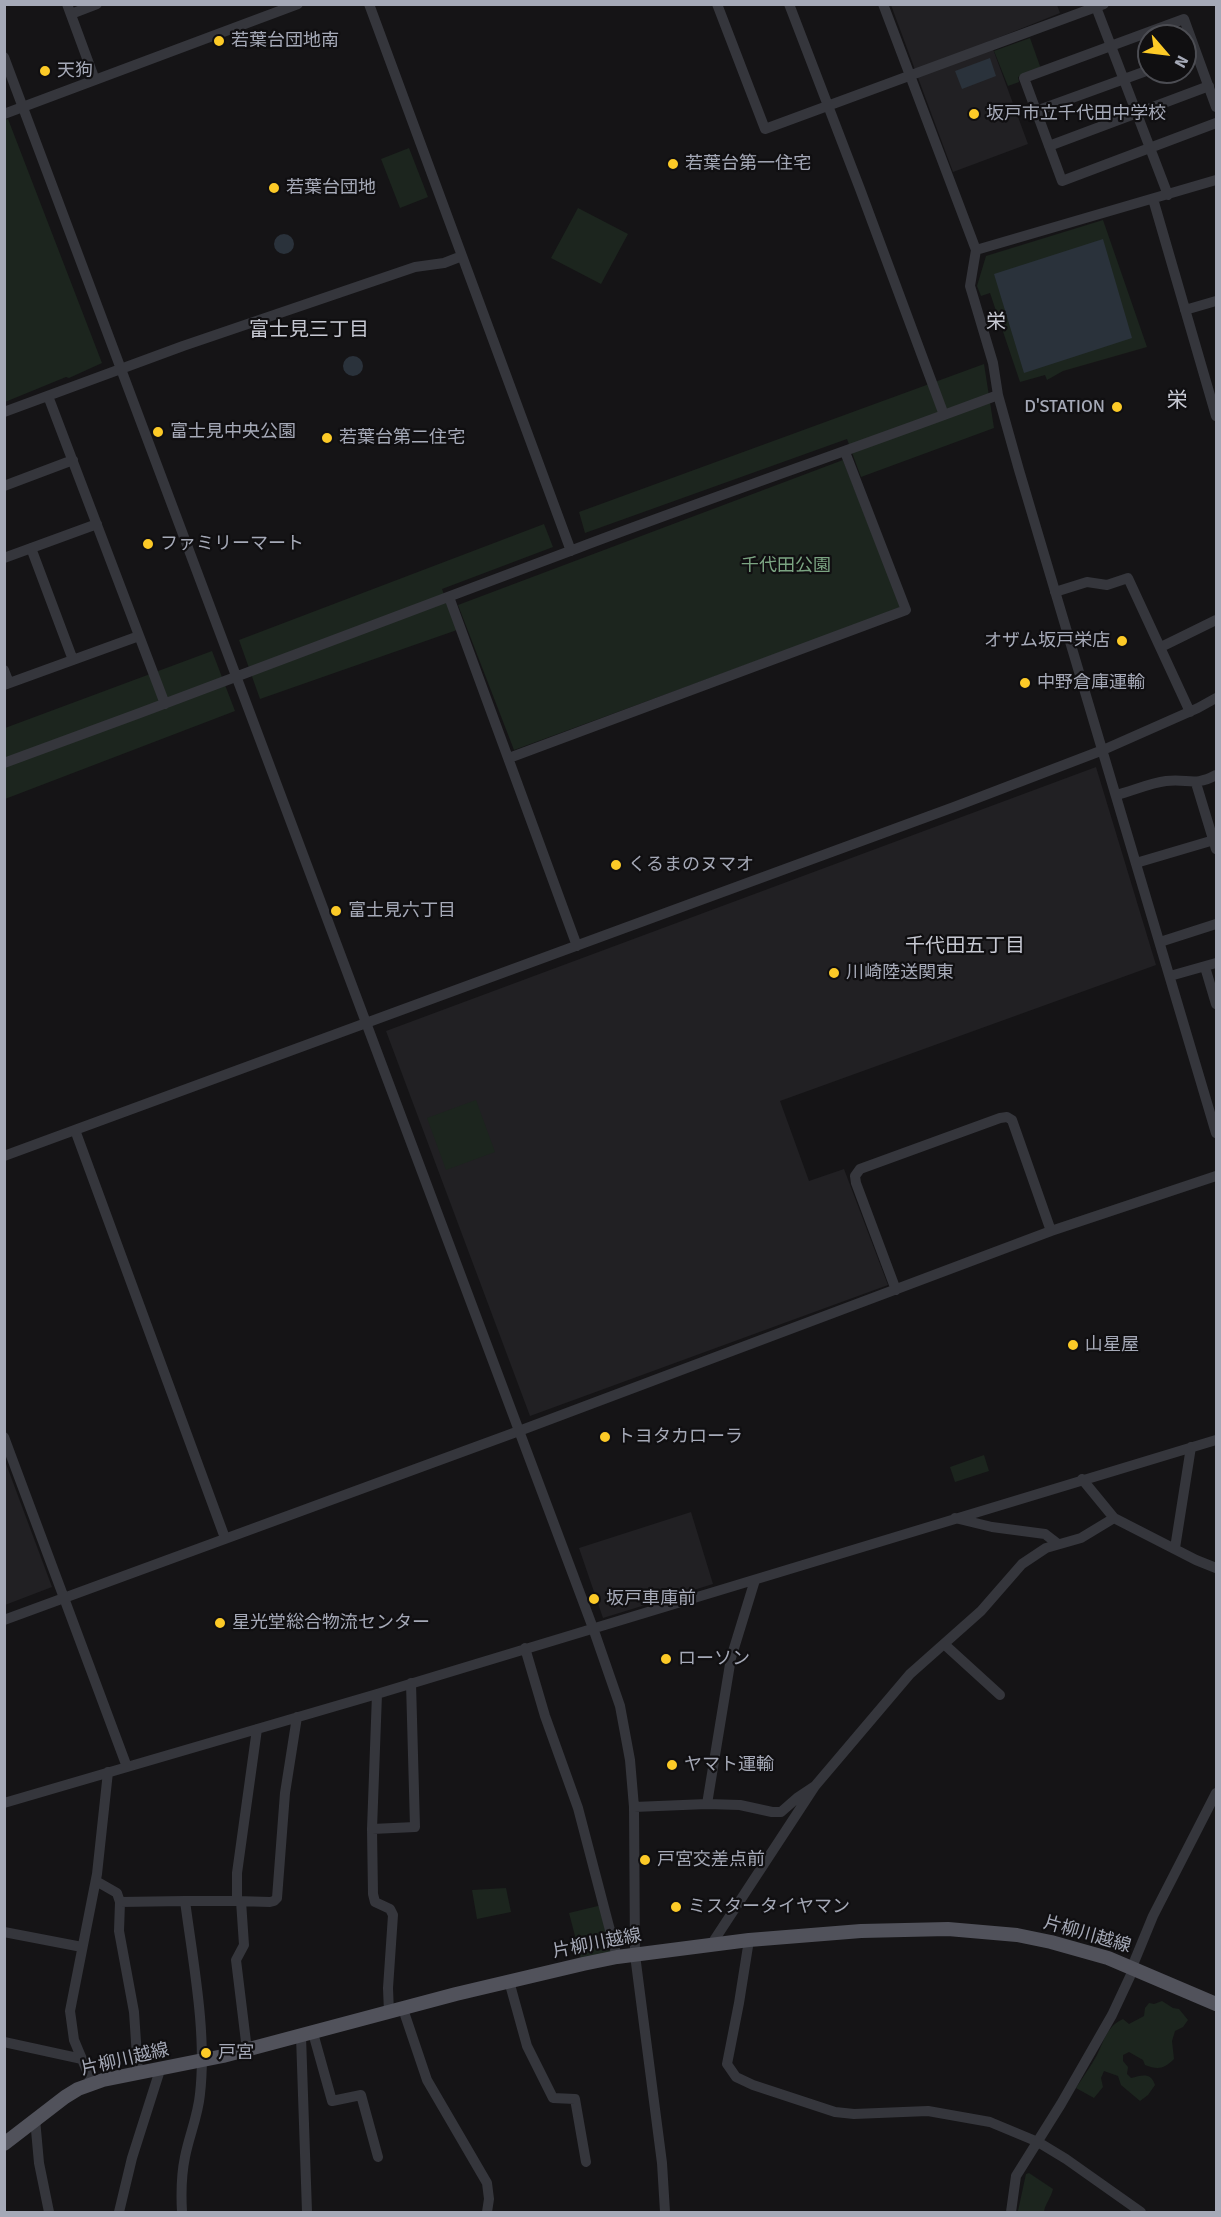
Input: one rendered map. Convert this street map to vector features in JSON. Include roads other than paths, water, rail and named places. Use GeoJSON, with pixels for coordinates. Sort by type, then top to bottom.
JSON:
{"type":"FeatureCollection","features":[{"type":"Feature","properties":{"kind":"main road","name":"片柳川越線"},"geometry":{"type":"LineString","coordinates":[[4,2144],[64,2097],[92,2083],[247,2050],[509,1981],[617,1957],[749,1940],[861,1931],[948,1929],[1017,1935],[1108,1958],[1216,2004]]}},
{"type":"Feature","properties":{"kind":"street"},"geometry":{"type":"LineString","coordinates":[[95,80],[69,9],[97,4]]}},
{"type":"Feature","properties":{"kind":"street"},"geometry":{"type":"LineString","coordinates":[[369,4],[571,550]]}},
{"type":"Feature","properties":{"kind":"street"},"geometry":{"type":"LineString","coordinates":[[717,4],[765,129],[1100,6],[1111,46],[1168,195]]}},
{"type":"Feature","properties":{"kind":"street"},"geometry":{"type":"LineString","coordinates":[[789,4],[944,415]]}},
{"type":"Feature","properties":{"kind":"street"},"geometry":{"type":"LineString","coordinates":[[883,4],[976,250],[970,286],[993,363],[998,395],[1170,976],[1212,1103],[1216,1133]]}},
{"type":"Feature","properties":{"kind":"street"},"geometry":{"type":"LineString","coordinates":[[1066,4],[1071,16]]}},
{"type":"Feature","properties":{"kind":"street"},"geometry":{"type":"LineString","coordinates":[[4,114],[295,5]]}},
{"type":"Feature","properties":{"kind":"street"},"geometry":{"type":"LineString","coordinates":[[1170,24],[1184,19],[1185,24]]}},
{"type":"Feature","properties":{"kind":"street"},"geometry":{"type":"LineString","coordinates":[[1137,36],[1024,78],[1062,181],[1216,123]]}},
{"type":"Feature","properties":{"kind":"street"},"geometry":{"type":"LineString","coordinates":[[4,57],[367,1022],[620,1706],[630,1760],[634,1807],[635,1955],[662,2163],[664,2212]]}},
{"type":"Feature","properties":{"kind":"street"},"geometry":{"type":"LineString","coordinates":[[1197,66],[1209,86],[1216,106]]}},
{"type":"Feature","properties":{"kind":"street"},"geometry":{"type":"LineString","coordinates":[[1036,111],[1137,74]]}},
{"type":"Feature","properties":{"kind":"street"},"geometry":{"type":"LineString","coordinates":[[1049,146],[1209,86]]}},
{"type":"Feature","properties":{"kind":"street"},"geometry":{"type":"LineString","coordinates":[[976,250],[1216,180]]}},
{"type":"Feature","properties":{"kind":"street"},"geometry":{"type":"LineString","coordinates":[[1153,199],[1216,416]]}},
{"type":"Feature","properties":{"kind":"street"},"geometry":{"type":"LineString","coordinates":[[4,412],[121,368],[415,267],[444,263],[462,256]]}},
{"type":"Feature","properties":{"kind":"street"},"geometry":{"type":"LineString","coordinates":[[1185,310],[1216,301]]}},
{"type":"Feature","properties":{"kind":"street"},"geometry":{"type":"LineString","coordinates":[[4,762],[236,678],[571,550],[998,395]]}},
{"type":"Feature","properties":{"kind":"street"},"geometry":{"type":"LineString","coordinates":[[48,396],[165,704]]}},
{"type":"Feature","properties":{"kind":"street"},"geometry":{"type":"LineString","coordinates":[[509,758],[906,610],[845,452]]}},
{"type":"Feature","properties":{"kind":"street"},"geometry":{"type":"LineString","coordinates":[[4,486],[73,460]]}},
{"type":"Feature","properties":{"kind":"street"},"geometry":{"type":"LineString","coordinates":[[4,558],[97,524]]}},
{"type":"Feature","properties":{"kind":"street"},"geometry":{"type":"LineString","coordinates":[[32,548],[73,660]]}},
{"type":"Feature","properties":{"kind":"street"},"geometry":{"type":"LineString","coordinates":[[1055,592],[1087,582],[1107,585],[1128,578],[1190,712]]}},
{"type":"Feature","properties":{"kind":"street"},"geometry":{"type":"LineString","coordinates":[[449,597],[577,946]]}},
{"type":"Feature","properties":{"kind":"street"},"geometry":{"type":"LineString","coordinates":[[1161,647],[1216,620]]}},
{"type":"Feature","properties":{"kind":"street"},"geometry":{"type":"LineString","coordinates":[[4,670],[7,684],[139,636]]}},
{"type":"Feature","properties":{"kind":"street"},"geometry":{"type":"LineString","coordinates":[[4,1156],[954,807],[1103,750],[1190,712],[1216,698]]}},
{"type":"Feature","properties":{"kind":"street"},"geometry":{"type":"LineString","coordinates":[[1116,795],[1166,781],[1196,783],[1216,775]]}},
{"type":"Feature","properties":{"kind":"street"},"geometry":{"type":"LineString","coordinates":[[1136,863],[1215,845],[1211,814],[1196,783]]}},
{"type":"Feature","properties":{"kind":"street"},"geometry":{"type":"LineString","coordinates":[[1160,942],[1216,924]]}},
{"type":"Feature","properties":{"kind":"street"},"geometry":{"type":"LineString","coordinates":[[1170,976],[1216,963]]}},
{"type":"Feature","properties":{"kind":"street"},"geometry":{"type":"LineString","coordinates":[[1205,967],[1216,1004]]}},
{"type":"Feature","properties":{"kind":"street"},"geometry":{"type":"LineString","coordinates":[[896,1290],[855,1179],[857,1172],[865,1167],[1007,1117],[1012,1120],[1051,1231]]}},
{"type":"Feature","properties":{"kind":"street"},"geometry":{"type":"LineString","coordinates":[[75,1130],[225,1538]]}},
{"type":"Feature","properties":{"kind":"street"},"geometry":{"type":"LineString","coordinates":[[4,1620],[519,1431],[1051,1231],[1216,1176]]}},
{"type":"Feature","properties":{"kind":"street"},"geometry":{"type":"LineString","coordinates":[[4,1437],[127,1767]]}},
{"type":"Feature","properties":{"kind":"street"},"geometry":{"type":"LineString","coordinates":[[4,1803],[377,1694],[1216,1440]]}},
{"type":"Feature","properties":{"kind":"street"},"geometry":{"type":"LineString","coordinates":[[1175,1548],[1191,1447]]}},
{"type":"Feature","properties":{"kind":"street"},"geometry":{"type":"LineString","coordinates":[[1082,1479],[1114,1518],[1216,1568]]}},
{"type":"Feature","properties":{"kind":"street"},"geometry":{"type":"LineString","coordinates":[[955,1518],[992,1527],[1045,1534],[1058,1544]]}},
{"type":"Feature","properties":{"kind":"street"},"geometry":{"type":"LineString","coordinates":[[711,1945],[815,1786],[910,1674],[981,1611],[1022,1564],[1046,1548],[1081,1538],[1114,1518]]}},
{"type":"Feature","properties":{"kind":"street"},"geometry":{"type":"LineString","coordinates":[[707,1804],[731,1658],[755,1580]]}},
{"type":"Feature","properties":{"kind":"street"},"geometry":{"type":"LineString","coordinates":[[944,1644],[1000,1695]]}},
{"type":"Feature","properties":{"kind":"street"},"geometry":{"type":"LineString","coordinates":[[525,1648],[545,1716],[578,1808],[617,1957]]}},
{"type":"Feature","properties":{"kind":"street"},"geometry":{"type":"LineString","coordinates":[[372,1829],[415,1827],[411,1683]]}},
{"type":"Feature","properties":{"kind":"street"},"geometry":{"type":"LineString","coordinates":[[377,1694],[372,1829],[373,1894],[375,1902],[390,1909],[393,1915],[388,1988],[427,2080],[487,2184],[489,2199],[487,2212]]}},
{"type":"Feature","properties":{"kind":"street"},"geometry":{"type":"LineString","coordinates":[[120,1902],[270,1902],[277,1898],[285,1794],[297,1717]]}},
{"type":"Feature","properties":{"kind":"street"},"geometry":{"type":"LineString","coordinates":[[247,2050],[236,1960],[244,1945],[237,1873],[257,1729]]}},
{"type":"Feature","properties":{"kind":"street"},"geometry":{"type":"LineString","coordinates":[[92,2083],[74,2040],[70,2011],[96,1881],[108,1772]]}},
{"type":"Feature","properties":{"kind":"street"},"geometry":{"type":"LineString","coordinates":[[634,1807],[740,1805],[781,1812],[797,1797],[815,1786]]}},
{"type":"Feature","properties":{"kind":"street"},"geometry":{"type":"LineString","coordinates":[[1011,2212],[1016,2176],[1116,2008],[1153,1916],[1216,1793]]}},
{"type":"Feature","properties":{"kind":"street"},"geometry":{"type":"LineString","coordinates":[[96,1881],[117,1893],[120,1902],[119,1931],[134,2012],[138,2072]]}},
{"type":"Feature","properties":{"kind":"street"},"geometry":{"type":"LineString","coordinates":[[183,2212],[181,2186],[185,2156],[200,2094],[201,2061],[196,1987],[185,1901]]}},
{"type":"Feature","properties":{"kind":"street"},"geometry":{"type":"LineString","coordinates":[[4,1932],[82,1947]]}},
{"type":"Feature","properties":{"kind":"street"},"geometry":{"type":"LineString","coordinates":[[749,1940],[740,2003],[727,2064],[736,2077],[753,2085],[835,2112],[854,2114],[928,2111],[990,2122],[1038,2142],[1142,2212]]}},
{"type":"Feature","properties":{"kind":"street"},"geometry":{"type":"LineString","coordinates":[[509,1981],[527,2046],[553,2098],[575,2099],[586,2162]]}},
{"type":"Feature","properties":{"kind":"street"},"geometry":{"type":"LineString","coordinates":[[307,2035],[332,2101],[362,2095],[378,2157]]}},
{"type":"Feature","properties":{"kind":"street"},"geometry":{"type":"LineString","coordinates":[[307,2035],[304,2179],[307,2212]]}},
{"type":"Feature","properties":{"kind":"street"},"geometry":{"type":"LineString","coordinates":[[4,2042],[82,2060]]}},
{"type":"Feature","properties":{"kind":"street"},"geometry":{"type":"LineString","coordinates":[[119,2212],[132,2158],[160,2070]]}},
{"type":"Feature","properties":{"kind":"street"},"geometry":{"type":"LineString","coordinates":[[35,2119],[39,2163],[49,2212]]}},
{"type":"Feature","properties":{"kind":"place","name":"若葉台団地南"},"geometry":{"type":"Point","coordinates":[219,41]}},
{"type":"Feature","properties":{"kind":"place","name":"天狗"},"geometry":{"type":"Point","coordinates":[45,71]}},
{"type":"Feature","properties":{"kind":"place","name":"坂戸市立千代田中学校"},"geometry":{"type":"Point","coordinates":[974,114]}},
{"type":"Feature","properties":{"kind":"place","name":"若葉台第一住宅"},"geometry":{"type":"Point","coordinates":[673,164]}},
{"type":"Feature","properties":{"kind":"place","name":"若葉台団地"},"geometry":{"type":"Point","coordinates":[274,188]}},
{"type":"Feature","properties":{"kind":"place","name":"D'STATION"},"geometry":{"type":"Point","coordinates":[1117,407]}},
{"type":"Feature","properties":{"kind":"place","name":"富士見中央公園"},"geometry":{"type":"Point","coordinates":[158,432]}},
{"type":"Feature","properties":{"kind":"place","name":"若葉台第二住宅"},"geometry":{"type":"Point","coordinates":[327,438]}},
{"type":"Feature","properties":{"kind":"place","name":"ファミリーマート"},"geometry":{"type":"Point","coordinates":[148,544]}},
{"type":"Feature","properties":{"kind":"place","name":"オザム坂戸栄店"},"geometry":{"type":"Point","coordinates":[1122,641]}},
{"type":"Feature","properties":{"kind":"place","name":"中野倉庫運輸"},"geometry":{"type":"Point","coordinates":[1025,683]}},
{"type":"Feature","properties":{"kind":"place","name":"くるまのヌマオ"},"geometry":{"type":"Point","coordinates":[616,865]}},
{"type":"Feature","properties":{"kind":"place","name":"富士見六丁目"},"geometry":{"type":"Point","coordinates":[336,911]}},
{"type":"Feature","properties":{"kind":"place","name":"川崎陸送関東"},"geometry":{"type":"Point","coordinates":[834,973]}},
{"type":"Feature","properties":{"kind":"place","name":"山星屋"},"geometry":{"type":"Point","coordinates":[1073,1345]}},
{"type":"Feature","properties":{"kind":"place","name":"トヨタカローラ"},"geometry":{"type":"Point","coordinates":[605,1437]}},
{"type":"Feature","properties":{"kind":"place","name":"坂戸車庫前"},"geometry":{"type":"Point","coordinates":[594,1599]}},
{"type":"Feature","properties":{"kind":"place","name":"星光堂総合物流センター"},"geometry":{"type":"Point","coordinates":[220,1623]}},
{"type":"Feature","properties":{"kind":"place","name":"ローソン"},"geometry":{"type":"Point","coordinates":[666,1659]}},
{"type":"Feature","properties":{"kind":"place","name":"ヤマト運輸"},"geometry":{"type":"Point","coordinates":[672,1765]}},
{"type":"Feature","properties":{"kind":"place","name":"戸宮交差点前"},"geometry":{"type":"Point","coordinates":[645,1860]}},
{"type":"Feature","properties":{"kind":"place","name":"ミスタータイヤマン"},"geometry":{"type":"Point","coordinates":[676,1907]}},
{"type":"Feature","properties":{"kind":"place","name":"戸宮"},"geometry":{"type":"Point","coordinates":[206,2053]}},
{"type":"Feature","properties":{"kind":"district","name":"栄"},"geometry":{"type":"Point","coordinates":[996,323]}},
{"type":"Feature","properties":{"kind":"district","name":"富士見三丁目"},"geometry":{"type":"Point","coordinates":[309,331]}},
{"type":"Feature","properties":{"kind":"district","name":"栄"},"geometry":{"type":"Point","coordinates":[1177,401]}},
{"type":"Feature","properties":{"kind":"district","name":"千代田五丁目"},"geometry":{"type":"Point","coordinates":[965,947]}},
{"type":"Feature","properties":{"kind":"park label","name":"千代田公園"},"geometry":{"type":"Point","coordinates":[786,566]}}]}
